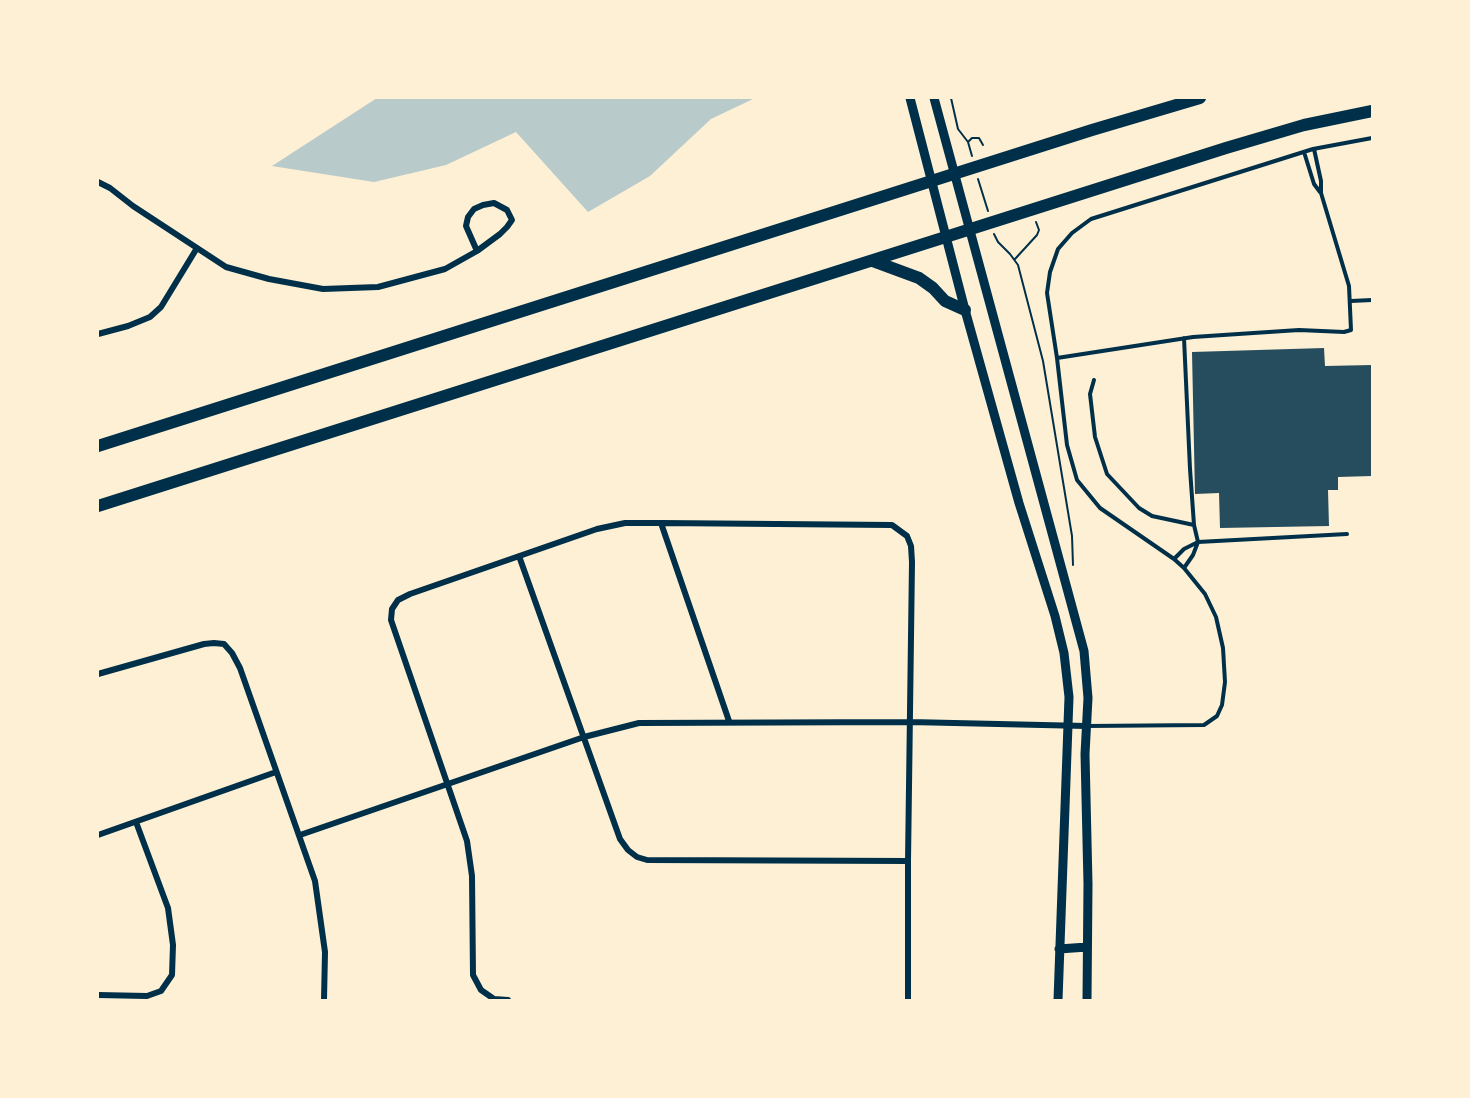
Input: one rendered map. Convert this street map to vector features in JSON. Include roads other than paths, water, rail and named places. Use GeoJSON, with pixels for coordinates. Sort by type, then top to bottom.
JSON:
{"type":"FeatureCollection","features":[{"type":"Feature","properties":{"kind":"highway"},"geometry":{"type":"LineString","coordinates":[[98,446],[1141,114],[1200,98]]}},
{"type":"Feature","properties":{"kind":"highway"},"geometry":{"type":"LineString","coordinates":[[98,506],[1274,133],[1372,111]]}},
{"type":"Feature","properties":{"kind":"highway"},"geometry":{"type":"LineString","coordinates":[[873,261],[919,278],[945,301],[965,310]]}},
{"type":"Feature","properties":{"kind":"street"},"geometry":{"type":"LineString","coordinates":[[910,98],[965,310],[1019,503],[1060,633],[1068,680],[1058,1000]]}},
{"type":"Feature","properties":{"kind":"street"},"geometry":{"type":"LineString","coordinates":[[934,98],[1084,651],[1088,698],[1086,726],[1087,1000]]}},
{"type":"Feature","properties":{"kind":"street"},"geometry":{"type":"LineString","coordinates":[[98,182],[226,267],[269,279],[323,289],[378,287],[445,269],[477,251],[500,234],[512,220],[507,210],[495,203],[474,209],[468,217],[466,226],[477,251]]}},
{"type":"Feature","properties":{"kind":"street"},"geometry":{"type":"LineString","coordinates":[[98,334],[150,317],[161,307],[197,248]]}},
{"type":"Feature","properties":{"kind":"street"},"geometry":{"type":"LineString","coordinates":[[508,1000],[494,999],[481,990],[473,975],[472,876],[467,841],[391,620],[392,609],[398,600],[410,594],[597,529],[625,523],[892,525],[907,536],[911,546],[912,562],[908,1000]]}},
{"type":"Feature","properties":{"kind":"street"},"geometry":{"type":"LineString","coordinates":[[661,523],[729,721]]}},
{"type":"Feature","properties":{"kind":"street"},"geometry":{"type":"LineString","coordinates":[[519,556],[620,839],[637,858],[908,861]]}},
{"type":"Feature","properties":{"kind":"street"},"geometry":{"type":"LineString","coordinates":[[98,674],[214,643],[224,644],[232,653],[240,668],[315,880],[325,952],[324,1000]]}},
{"type":"Feature","properties":{"kind":"street"},"geometry":{"type":"LineString","coordinates":[[300,835],[584,737],[639,723],[910,722],[1086,726]]}},
{"type":"Feature","properties":{"kind":"street"},"geometry":{"type":"LineString","coordinates":[[98,835],[276,772]]}},
{"type":"Feature","properties":{"kind":"street"},"geometry":{"type":"LineString","coordinates":[[98,995],[147,996],[161,991],[172,975],[174,945],[168,908],[136,822]]}},
{"type":"Feature","properties":{"kind":"street"},"geometry":{"type":"LineString","coordinates":[[1059,950],[1087,947]]}},
{"type":"Feature","properties":{"kind":"lane"},"geometry":{"type":"LineString","coordinates":[[1086,726],[1204,725],[1217,716],[1222,705],[1225,682],[1223,648],[1216,617],[1205,594],[1174,559],[1100,508],[1077,480],[1067,444],[1047,293],[1050,272],[1058,249],[1072,233],[1091,219],[1313,149],[1372,138]]}},
{"type":"Feature","properties":{"kind":"lane"},"geometry":{"type":"LineString","coordinates":[[1313,149],[1322,181],[1321,193]]}},
{"type":"Feature","properties":{"kind":"lane"},"geometry":{"type":"LineString","coordinates":[[1057,358],[1230,333],[1299,330],[1348,332],[1352,327],[1349,286],[1321,193],[1314,184],[1304,152]]}},
{"type":"Feature","properties":{"kind":"lane"},"geometry":{"type":"LineString","coordinates":[[1351,301],[1372,300]]}},
{"type":"Feature","properties":{"kind":"lane"},"geometry":{"type":"LineString","coordinates":[[1184,338],[1194,525],[1198,542],[1184,568]]}},
{"type":"Feature","properties":{"kind":"lane"},"geometry":{"type":"LineString","coordinates":[[1094,380],[1090,393],[1095,437],[1107,474],[1139,508],[1152,516],[1194,525]]}},
{"type":"Feature","properties":{"kind":"lane"},"geometry":{"type":"LineString","coordinates":[[1174,559],[1184,549],[1198,542],[1347,534]]}}]}
